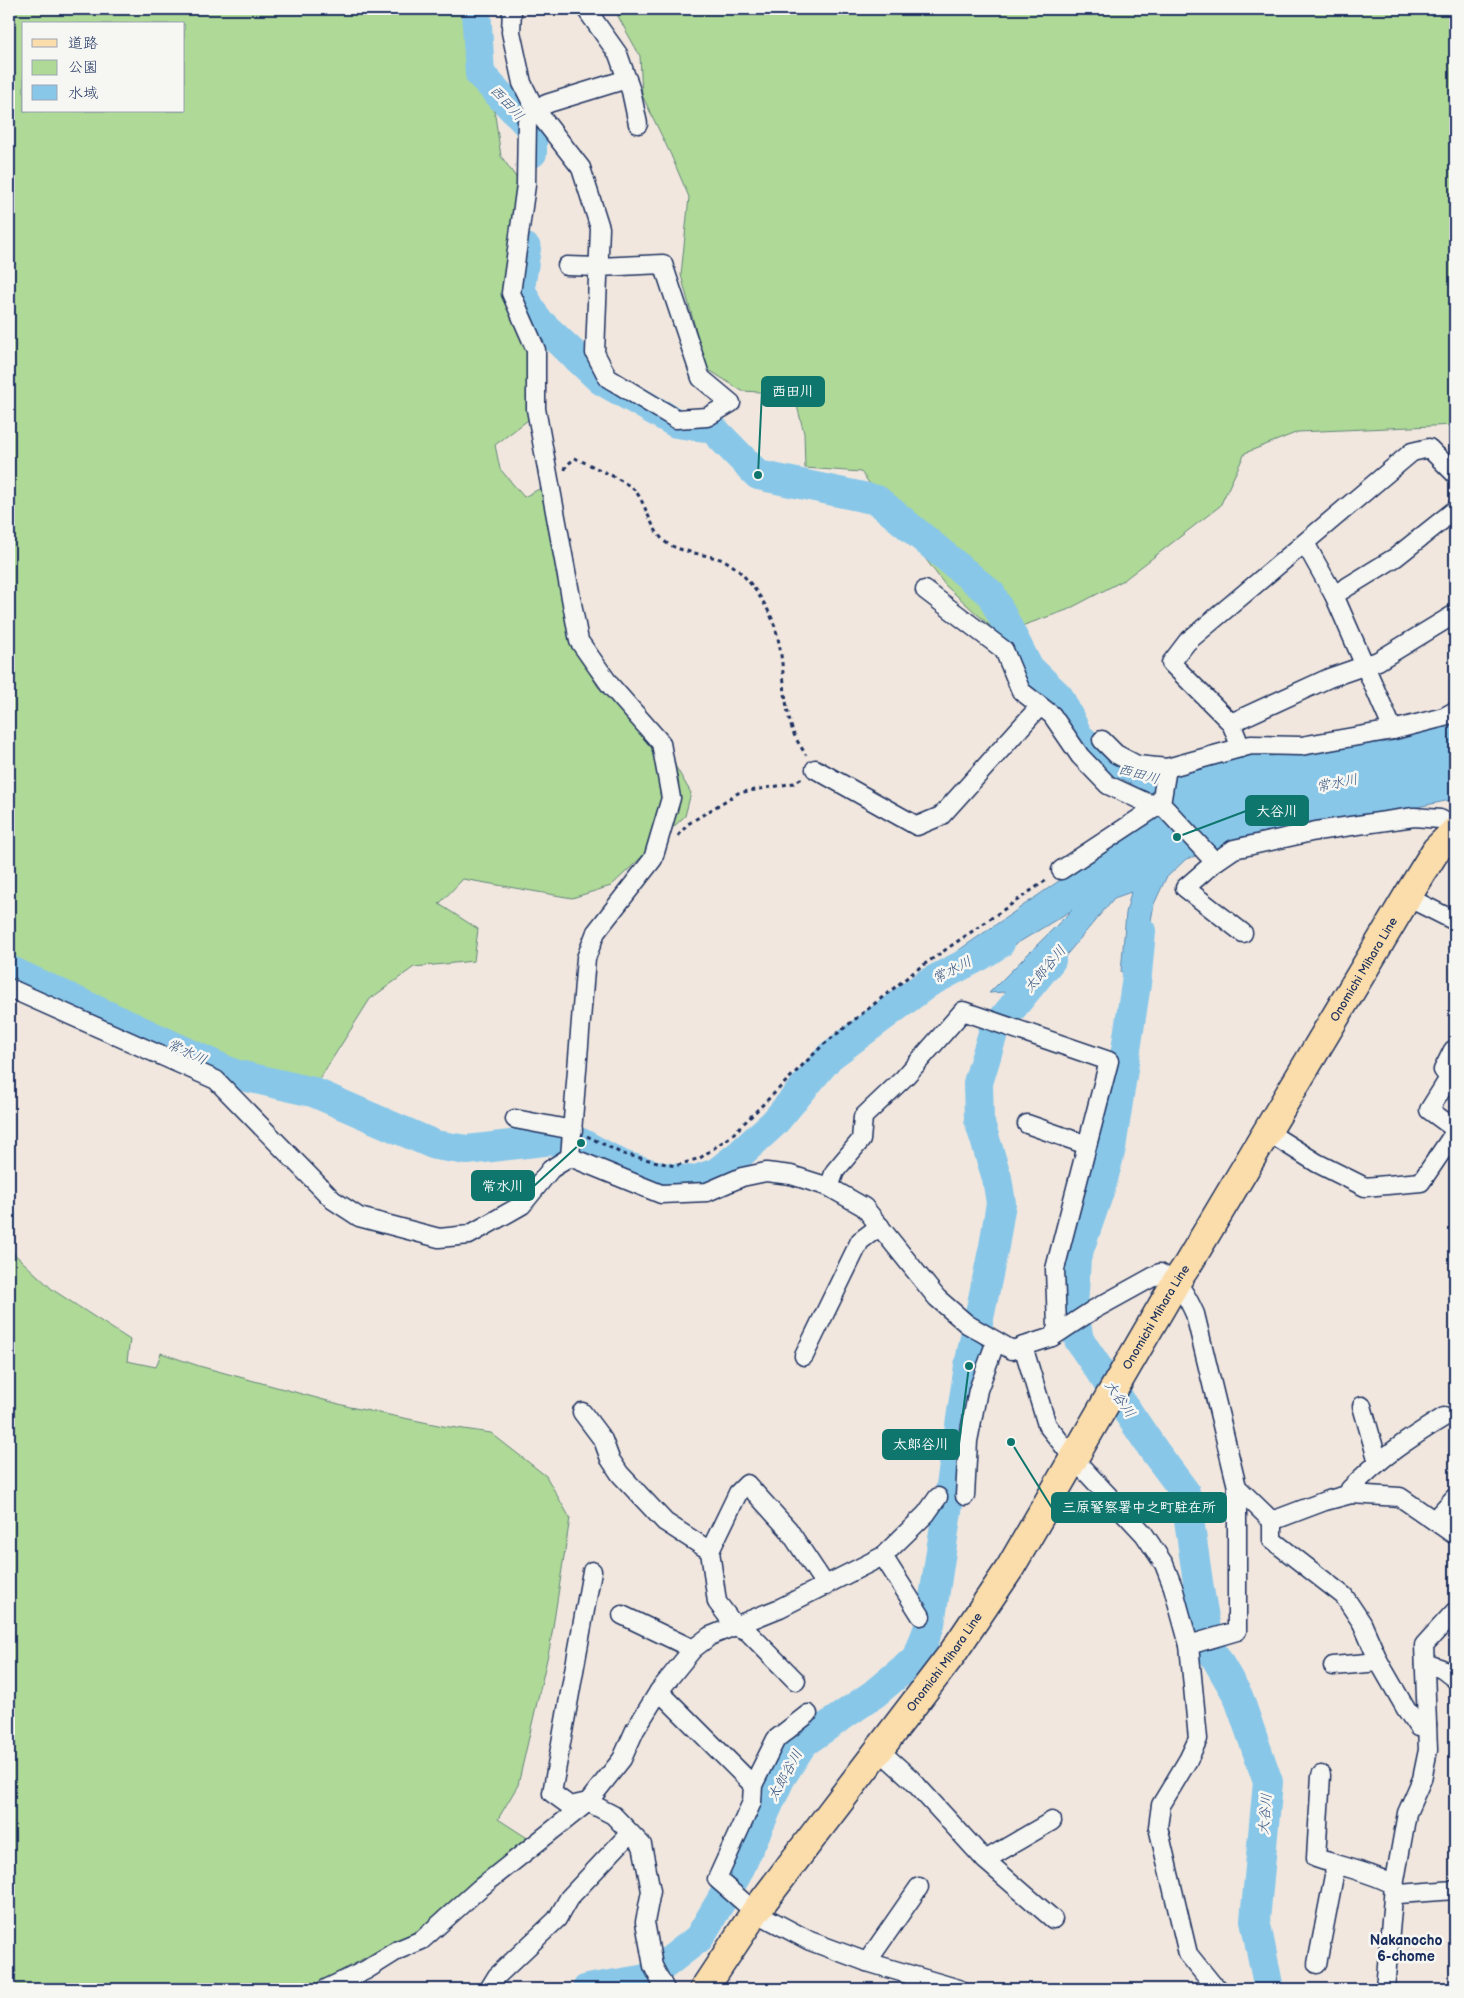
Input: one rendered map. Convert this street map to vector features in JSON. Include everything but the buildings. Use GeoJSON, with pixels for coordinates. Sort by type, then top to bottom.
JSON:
{"type":"FeatureCollection","features":[{"type":"Feature","properties":{"kind":"main road","name":"Onomichi Mihara Line"},"geometry":{"type":"LineString","coordinates":[[704,1989],[755,1912],[952,1654],[1010,1568],[1266,1131],[1436,850],[1455,829]]}},
{"type":"Feature","properties":{"kind":"street"},"geometry":{"type":"LineString","coordinates":[[513,9],[510,32],[522,83],[536,109],[581,168],[600,228],[599,267],[595,353],[608,378],[676,419],[707,417],[731,403],[701,378],[663,264],[599,267],[567,266]]}},
{"type":"Feature","properties":{"kind":"street"},"geometry":{"type":"LineString","coordinates":[[586,9],[618,54],[631,91],[638,124]]}},
{"type":"Feature","properties":{"kind":"street"},"geometry":{"type":"LineString","coordinates":[[570,1158],[586,958],[596,932],[653,859],[671,798],[661,743],[610,686],[579,641],[536,409],[536,350],[511,292],[526,185],[527,120],[536,109],[549,103],[627,79]]}},
{"type":"Feature","properties":{"kind":"street"},"geometry":{"type":"LineString","coordinates":[[1241,748],[1231,723],[1171,663],[1187,642],[1412,452],[1429,448],[1455,474]]}},
{"type":"Feature","properties":{"kind":"street"},"geometry":{"type":"LineString","coordinates":[[1334,594],[1396,556],[1455,510]]}},
{"type":"Feature","properties":{"kind":"street"},"geometry":{"type":"LineString","coordinates":[[1304,543],[1334,594],[1366,665],[1392,730]]}},
{"type":"Feature","properties":{"kind":"street"},"geometry":{"type":"LineString","coordinates":[[926,590],[1004,650],[1021,691],[1052,715],[1080,756],[1108,785],[1147,803],[1161,804],[1215,862]]}},
{"type":"Feature","properties":{"kind":"street"},"geometry":{"type":"LineString","coordinates":[[1231,723],[1329,678],[1378,661],[1455,614]]}},
{"type":"Feature","properties":{"kind":"street"},"geometry":{"type":"LineString","coordinates":[[815,770],[917,826],[941,816],[1040,706]]}},
{"type":"Feature","properties":{"kind":"street"},"geometry":{"type":"LineString","coordinates":[[1102,740],[1116,754],[1137,765],[1168,768],[1251,745],[1301,746],[1392,730],[1444,717],[1455,711]]}},
{"type":"Feature","properties":{"kind":"street"},"geometry":{"type":"LineString","coordinates":[[1061,870],[1161,804],[1168,768]]}},
{"type":"Feature","properties":{"kind":"street"},"geometry":{"type":"LineString","coordinates":[[1242,933],[1185,888],[1215,862],[1234,849],[1316,831],[1414,817],[1440,819],[1455,829]]}},
{"type":"Feature","properties":{"kind":"street"},"geometry":{"type":"LineString","coordinates":[[1407,897],[1455,921]]}},
{"type":"Feature","properties":{"kind":"street"},"geometry":{"type":"LineString","coordinates":[[9,988],[216,1080],[333,1200],[359,1217],[439,1238],[470,1235],[522,1205],[551,1169],[570,1158]]}},
{"type":"Feature","properties":{"kind":"street"},"geometry":{"type":"LineString","coordinates":[[829,1187],[835,1172],[861,1140],[863,1117],[904,1078],[963,1011],[1109,1061],[1055,1269],[1057,1328],[1052,1337]]}},
{"type":"Feature","properties":{"kind":"street"},"geometry":{"type":"LineString","coordinates":[[1266,1131],[1317,1163],[1366,1187],[1421,1182],[1455,1130],[1429,1110],[1452,1080],[1443,1070],[1454,1050]]}},
{"type":"Feature","properties":{"kind":"street"},"geometry":{"type":"LineString","coordinates":[[515,1118],[573,1130]]}},
{"type":"Feature","properties":{"kind":"street"},"geometry":{"type":"LineString","coordinates":[[1027,1124],[1087,1145]]}},
{"type":"Feature","properties":{"kind":"street"},"geometry":{"type":"LineString","coordinates":[[570,1158],[661,1194],[707,1192],[742,1177],[766,1172],[790,1176],[829,1187],[864,1207],[937,1298],[967,1324],[1012,1350],[1052,1337],[1093,1310],[1160,1273],[1176,1282],[1184,1291],[1195,1314],[1237,1487],[1237,1631],[1188,1644]]}},
{"type":"Feature","properties":{"kind":"street"},"geometry":{"type":"LineString","coordinates":[[804,1356],[860,1241],[880,1226]]}},
{"type":"Feature","properties":{"kind":"street"},"geometry":{"type":"LineString","coordinates":[[965,1496],[968,1441],[991,1338]]}},
{"type":"Feature","properties":{"kind":"street"},"geometry":{"type":"LineString","coordinates":[[1023,1346],[1048,1425],[1074,1459],[1144,1534],[1164,1564],[1173,1587],[1188,1644],[1198,1738],[1188,1760],[1161,1804],[1158,1827],[1188,1954],[1214,1988]]}},
{"type":"Feature","properties":{"kind":"street"},"geometry":{"type":"LineString","coordinates":[[1362,1406],[1378,1462]]}},
{"type":"Feature","properties":{"kind":"street"},"geometry":{"type":"LineString","coordinates":[[582,1412],[603,1440],[610,1459],[620,1474],[665,1522],[710,1551]]}},
{"type":"Feature","properties":{"kind":"street"},"geometry":{"type":"LineString","coordinates":[[1351,1494],[1350,1489],[1399,1444],[1444,1417]]}},
{"type":"Feature","properties":{"kind":"street"},"geometry":{"type":"LineString","coordinates":[[796,1681],[747,1631],[736,1626],[717,1602],[710,1551],[738,1492],[747,1484],[788,1529],[826,1586]]}},
{"type":"Feature","properties":{"kind":"street"},"geometry":{"type":"LineString","coordinates":[[1237,1487],[1272,1521],[1272,1540],[1344,1596],[1362,1623],[1378,1662],[1406,1709],[1418,1726],[1427,1725]]}},
{"type":"Feature","properties":{"kind":"street"},"geometry":{"type":"LineString","coordinates":[[1272,1521],[1325,1501],[1351,1494],[1400,1497],[1455,1535]]}},
{"type":"Feature","properties":{"kind":"street"},"geometry":{"type":"LineString","coordinates":[[326,1989],[366,1970],[398,1950],[422,1940],[480,1888],[588,1802],[622,1759],[636,1730],[659,1691],[693,1649],[710,1636],[780,1608],[883,1556],[926,1514],[938,1497]]}},
{"type":"Feature","properties":{"kind":"street"},"geometry":{"type":"LineString","coordinates":[[1434,1520],[1455,1497]]}},
{"type":"Feature","properties":{"kind":"street"},"geometry":{"type":"LineString","coordinates":[[883,1556],[921,1616]]}},
{"type":"Feature","properties":{"kind":"street"},"geometry":{"type":"LineString","coordinates":[[592,1571],[552,1793],[570,1806],[588,1802],[613,1815],[642,1845],[651,1891],[645,1922],[654,1966],[664,1988]]}},
{"type":"Feature","properties":{"kind":"street"},"geometry":{"type":"LineString","coordinates":[[1385,1989],[1394,1886],[1406,1813],[1422,1779],[1428,1750],[1424,1645],[1455,1611]]}},
{"type":"Feature","properties":{"kind":"street"},"geometry":{"type":"LineString","coordinates":[[622,1615],[693,1649]]}},
{"type":"Feature","properties":{"kind":"street"},"geometry":{"type":"LineString","coordinates":[[1333,1666],[1378,1662]]}},
{"type":"Feature","properties":{"kind":"street"},"geometry":{"type":"LineString","coordinates":[[1425,1663],[1442,1669],[1455,1679]]}},
{"type":"Feature","properties":{"kind":"street"},"geometry":{"type":"LineString","coordinates":[[659,1691],[753,1786]]}},
{"type":"Feature","properties":{"kind":"street"},"geometry":{"type":"LineString","coordinates":[[808,1714],[776,1738],[753,1786],[752,1802],[717,1879],[755,1912],[810,1941],[867,1962],[959,1989]]}},
{"type":"Feature","properties":{"kind":"street"},"geometry":{"type":"LineString","coordinates":[[879,1750],[911,1779],[985,1860],[1053,1919]]}},
{"type":"Feature","properties":{"kind":"street"},"geometry":{"type":"LineString","coordinates":[[1321,1775],[1316,1858],[1369,1874],[1394,1886],[1399,1894],[1455,1890]]}},
{"type":"Feature","properties":{"kind":"street"},"geometry":{"type":"LineString","coordinates":[[985,1860],[1052,1821]]}},
{"type":"Feature","properties":{"kind":"street"},"geometry":{"type":"LineString","coordinates":[[489,1989],[497,1976],[557,1919],[569,1898],[630,1833]]}},
{"type":"Feature","properties":{"kind":"street"},"geometry":{"type":"LineString","coordinates":[[1317,1964],[1336,1865]]}},
{"type":"Feature","properties":{"kind":"street"},"geometry":{"type":"LineString","coordinates":[[867,1962],[919,1887]]}},
{"type":"Feature","properties":{"kind":"path"},"geometry":{"type":"LineString","coordinates":[[564,473],[566,466],[575,458],[626,484],[637,492],[652,525],[663,540],[675,547],[725,561],[745,578],[766,604],[775,625],[784,677],[786,706],[794,734],[815,770],[794,783],[738,793],[688,824],[662,854],[653,859]]}},
{"type":"Feature","properties":{"kind":"path"},"geometry":{"type":"LineString","coordinates":[[573,1130],[623,1154],[675,1166],[700,1158],[730,1136],[823,1045],[912,974],[1061,870]]}},
{"type":"Feature","properties":{"kind":"green space"},"geometry":{"type":"Polygon","coordinates":[[[9,9],[469,9],[473,79],[493,102],[501,156],[520,183],[507,291],[527,348],[532,417],[495,445],[500,469],[524,497],[543,487],[570,639],[598,687],[666,750],[691,793],[685,816],[611,886],[572,898],[463,879],[439,904],[478,929],[474,961],[414,967],[370,999],[317,1083],[238,1064],[9,959],[9,9]]]}},
{"type":"Feature","properties":{"kind":"green space"},"geometry":{"type":"Polygon","coordinates":[[[614,9],[1455,9],[1455,425],[1298,432],[1245,453],[1220,506],[1124,580],[1067,610],[999,634],[945,585],[861,472],[805,468],[804,433],[794,394],[742,391],[706,368],[681,275],[689,197],[642,95],[640,56],[614,9]]]}},
{"type":"Feature","properties":{"kind":"green space"},"geometry":{"type":"Polygon","coordinates":[[[9,1249],[53,1290],[130,1340],[127,1361],[156,1367],[161,1353],[199,1366],[350,1407],[443,1426],[491,1433],[546,1476],[570,1518],[550,1646],[518,1785],[498,1819],[529,1839],[423,1928],[380,1949],[311,1989],[9,1989],[9,1249]]]}},
{"type":"Feature","properties":{"kind":"water"},"geometry":{"type":"Polygon","coordinates":[[[1455,722],[1455,799],[1218,849],[1186,859],[1166,878],[1154,904],[1142,971],[1121,972],[1126,913],[1131,892],[1114,898],[1037,990],[989,993],[1072,910],[970,972],[959,950],[1137,827],[1171,798],[1142,790],[1105,770],[1076,740],[1093,739],[1115,757],[1187,772],[1249,753],[1271,756],[1380,739],[1382,743],[1455,722]]]}},
{"type":"Feature","properties":{"kind":"waterway","name":"西田川"},"geometry":{"type":"LineString","coordinates":[[476,9],[480,74],[532,129],[532,153]]}},
{"type":"Feature","properties":{"kind":"waterway","name":"西田川"},"geometry":{"type":"LineString","coordinates":[[526,248],[520,289],[536,319],[601,380],[676,423],[712,428],[758,475],[877,500],[991,594],[1028,667],[1059,697],[1078,736],[1112,767]]}},
{"type":"Feature","properties":{"kind":"waterway","name":"大谷川"},"geometry":{"type":"LineString","coordinates":[[1141,931],[1136,984],[1111,1148],[1102,1183],[1076,1258],[1073,1308],[1079,1340],[1155,1452],[1185,1492],[1209,1646],[1238,1696],[1268,1782],[1255,1920],[1269,1989]]}},
{"type":"Feature","properties":{"kind":"waterway","name":"常水川"},"geometry":{"type":"LineString","coordinates":[[9,970],[234,1074],[313,1092],[435,1145],[467,1150],[561,1139],[581,1143],[622,1165],[662,1177],[693,1181],[716,1173],[739,1155],[774,1123],[830,1056],[928,983],[980,956],[1000,943]]}},
{"type":"Feature","properties":{"kind":"waterway","name":"太郎谷川"},"geometry":{"type":"LineString","coordinates":[[587,1989],[646,1979],[699,1938],[737,1874],[780,1779],[803,1743],[874,1694],[918,1657],[930,1624],[969,1366],[1001,1203],[997,1178],[979,1120],[978,1083],[994,1030],[1051,960]]}},
{"type":"Feature","properties":{"kind":"place","name":"西田川"},"geometry":{"type":"Point","coordinates":[758,475]}},
{"type":"Feature","properties":{"kind":"place","name":"大谷川"},"geometry":{"type":"Point","coordinates":[1177,837]}},
{"type":"Feature","properties":{"kind":"place","name":"常水川"},"geometry":{"type":"Point","coordinates":[581,1143]}},
{"type":"Feature","properties":{"kind":"place","name":"太郎谷川"},"geometry":{"type":"Point","coordinates":[969,1366]}},
{"type":"Feature","properties":{"kind":"place","name":"三原警察署中之町駐在所"},"geometry":{"type":"Point","coordinates":[1011,1442]}},
{"type":"Feature","properties":{"kind":"district","name":"Nakanocho 6-chome"},"geometry":{"type":"Point","coordinates":[1406,1948]}}]}
